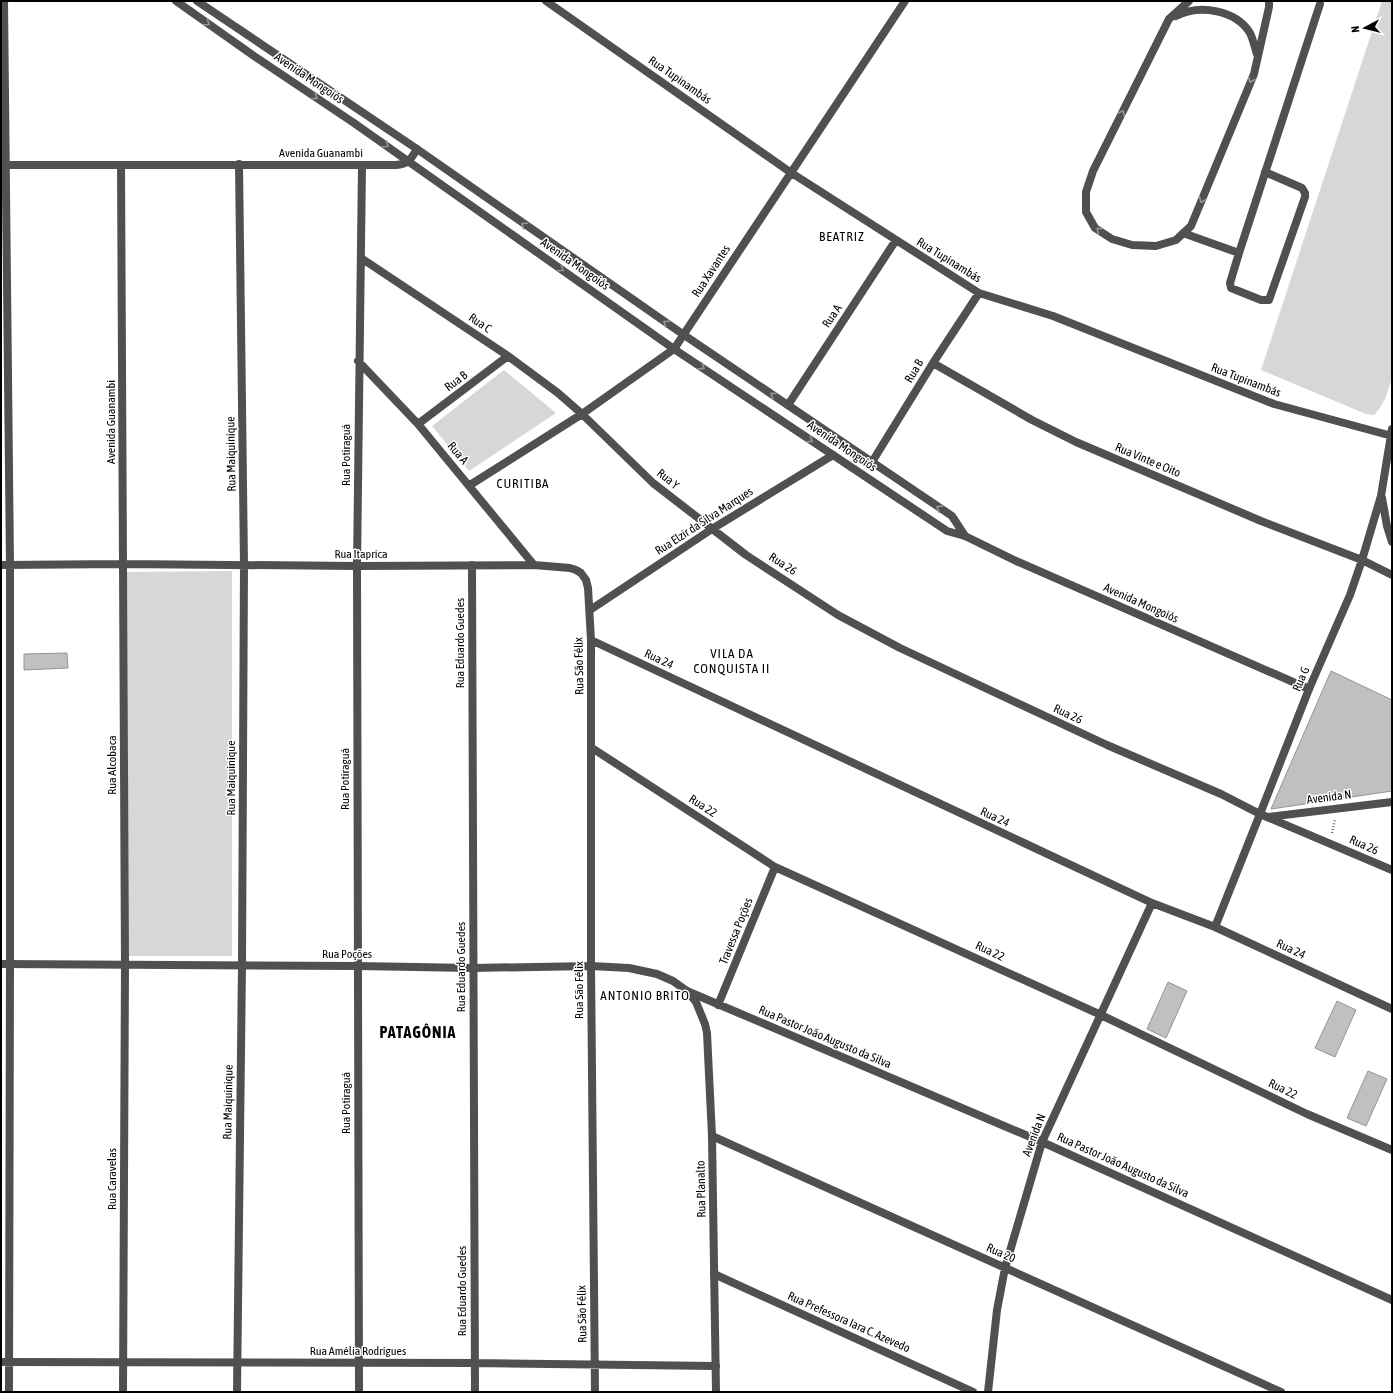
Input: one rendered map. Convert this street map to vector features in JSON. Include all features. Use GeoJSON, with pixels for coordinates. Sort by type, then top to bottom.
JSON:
{"type":"FeatureCollection","features":[{"type":"Feature","properties":{"kind":"street"},"geometry":{"type":"LineString","coordinates":[[4,1],[3,165],[5,566],[10,964],[5,1362],[9,1392]]}},
{"type":"Feature","properties":{"kind":"street","name":"Avenida Mongoiós"},"geometry":{"type":"LineString","coordinates":[[176,1],[409,161],[674,349],[947,531],[965,536],[1016,561],[1309,689]]}},
{"type":"Feature","properties":{"kind":"street","name":"Avenida Mongoiós"},"geometry":{"type":"LineString","coordinates":[[198,1],[417,149],[684,335],[952,516],[965,536]]}},
{"type":"Feature","properties":{"kind":"street","name":"Rua Tupinambás"},"geometry":{"type":"LineString","coordinates":[[546,1],[790,172],[979,293],[1053,316],[1274,404],[1391,433]]}},
{"type":"Feature","properties":{"kind":"street","name":"Rua Xavantes"},"geometry":{"type":"LineString","coordinates":[[470,485],[582,414],[674,349],[790,172],[905,1]]}},
{"type":"Feature","properties":{"kind":"street"},"geometry":{"type":"LineString","coordinates":[[1189,1],[1169,19],[1093,171],[1086,192],[1086,212],[1095,228],[1112,239],[1132,245],[1156,246],[1176,240],[1191,226],[1254,74],[1269,7],[1269,1]]}},
{"type":"Feature","properties":{"kind":"street"},"geometry":{"type":"LineString","coordinates":[[1265,172],[1302,188],[1305,193],[1305,197],[1269,300],[1261,300],[1231,288],[1230,283],[1238,253],[1320,4]]}},
{"type":"Feature","properties":{"kind":"street"},"geometry":{"type":"LineString","coordinates":[[1169,19],[1185,11],[1206,9],[1222,13],[1239,21],[1250,34],[1258,55]]}},
{"type":"Feature","properties":{"kind":"street"},"geometry":{"type":"LineString","coordinates":[[409,161],[417,149]]}},
{"type":"Feature","properties":{"kind":"street","name":"Avenida Guanambi"},"geometry":{"type":"LineString","coordinates":[[3,165],[239,164],[362,166],[396,165],[404,164],[409,161]]}},
{"type":"Feature","properties":{"kind":"street","name":"Rua Maiquinique"},"geometry":{"type":"LineString","coordinates":[[237,1392],[236,1362],[242,966],[244,565],[239,164]]}},
{"type":"Feature","properties":{"kind":"street","name":"Avenida Guanambi"},"geometry":{"type":"LineString","coordinates":[[121,165],[124,564]]}},
{"type":"Feature","properties":{"kind":"street","name":"Rua Potiraguá"},"geometry":{"type":"LineString","coordinates":[[359,1392],[357,566],[358,361],[362,166]]}},
{"type":"Feature","properties":{"kind":"street"},"geometry":{"type":"LineString","coordinates":[[1183,233],[1238,253]]}},
{"type":"Feature","properties":{"kind":"street","name":"Rua A"},"geometry":{"type":"LineString","coordinates":[[788,405],[896,240]]}},
{"type":"Feature","properties":{"kind":"street","name":"Rua C"},"geometry":{"type":"LineString","coordinates":[[361,258],[508,356],[558,393],[582,414]]}},
{"type":"Feature","properties":{"kind":"street","name":"Rua B"},"geometry":{"type":"LineString","coordinates":[[872,462],[933,363],[979,293]]}},
{"type":"Feature","properties":{"kind":"street","name":"Rua B"},"geometry":{"type":"LineString","coordinates":[[418,424],[508,356]]}},
{"type":"Feature","properties":{"kind":"street","name":"Rua A"},"geometry":{"type":"LineString","coordinates":[[358,361],[418,424],[470,485],[534,565]]}},
{"type":"Feature","properties":{"kind":"street","name":"Rua Vinte e Oito"},"geometry":{"type":"LineString","coordinates":[[933,363],[1032,420],[1076,442],[1261,521],[1362,560],[1392,575]]}},
{"type":"Feature","properties":{"kind":"street","name":"Rua Y"},"geometry":{"type":"LineString","coordinates":[[582,414],[652,483],[746,555]]}},
{"type":"Feature","properties":{"kind":"street","name":"Rua G"},"geometry":{"type":"LineString","coordinates":[[1215,927],[1309,689],[1350,595],[1381,496],[1391,433]]}},
{"type":"Feature","properties":{"kind":"street","name":"Rua Elzir da Silva Marques"},"geometry":{"type":"LineString","coordinates":[[590,610],[712,529],[833,455]]}},
{"type":"Feature","properties":{"kind":"street"},"geometry":{"type":"LineString","coordinates":[[1381,496],[1392,542]]}},
{"type":"Feature","properties":{"kind":"street","name":"Rua 26"},"geometry":{"type":"LineString","coordinates":[[746,555],[838,615],[900,648],[1100,742],[1221,794],[1260,814],[1392,870]]}},
{"type":"Feature","properties":{"kind":"street"},"geometry":{"type":"LineString","coordinates":[[5,566],[124,564]]}},
{"type":"Feature","properties":{"kind":"street","name":"Rua Itaprica"},"geometry":{"type":"LineString","coordinates":[[124,564],[357,566],[534,565],[570,568],[576,570],[581,573],[586,580],[588,588]]}},
{"type":"Feature","properties":{"kind":"street","name":"Rua Alcobaca"},"geometry":{"type":"LineString","coordinates":[[124,564],[125,966]]}},
{"type":"Feature","properties":{"kind":"street","name":"Rua Eduardo Guedes"},"geometry":{"type":"LineString","coordinates":[[472,565],[472,968],[475,1392]]}},
{"type":"Feature","properties":{"kind":"street","name":"Rua São Félix"},"geometry":{"type":"LineString","coordinates":[[588,588],[591,640],[592,748],[591,966],[595,1392]]}},
{"type":"Feature","properties":{"kind":"street","name":"Rua 24"},"geometry":{"type":"LineString","coordinates":[[591,640],[1152,903],[1215,927],[1392,1008]]}},
{"type":"Feature","properties":{"kind":"street","name":"Rua 22"},"geometry":{"type":"LineString","coordinates":[[592,748],[775,867],[1101,1015],[1307,1114],[1392,1150]]}},
{"type":"Feature","properties":{"kind":"street","name":"Avenida N"},"geometry":{"type":"LineString","coordinates":[[1268,817],[1392,802]]}},
{"type":"Feature","properties":{"kind":"street","name":"Travessa Poções"},"geometry":{"type":"LineString","coordinates":[[718,1005],[775,867]]}},
{"type":"Feature","properties":{"kind":"street","name":"Avenida N"},"geometry":{"type":"LineString","coordinates":[[988,1392],[997,1310],[1005,1268],[1042,1142],[1152,903]]}},
{"type":"Feature","properties":{"kind":"street","name":"Rua Poções"},"geometry":{"type":"LineString","coordinates":[[1,964],[472,968],[591,966],[629,968],[657,974],[673,981],[687,991]]}},
{"type":"Feature","properties":{"kind":"street","name":"Rua Caravelas"},"geometry":{"type":"LineString","coordinates":[[123,1392],[125,966]]}},
{"type":"Feature","properties":{"kind":"street","name":"Rua Pastor João Augusto da Silva"},"geometry":{"type":"LineString","coordinates":[[687,991],[1042,1142],[1392,1300]]}},
{"type":"Feature","properties":{"kind":"street","name":"Rua Planalto"},"geometry":{"type":"LineString","coordinates":[[687,991],[696,1002],[707,1033],[712,1136],[716,1392]]}},
{"type":"Feature","properties":{"kind":"street","name":"Rua 20"},"geometry":{"type":"LineString","coordinates":[[712,1136],[1281,1392]]}},
{"type":"Feature","properties":{"kind":"street","name":"Rua Prefessora Iara C. Azevedo"},"geometry":{"type":"LineString","coordinates":[[714,1274],[973,1392]]}},
{"type":"Feature","properties":{"kind":"street","name":"Rua Amélia Rodrigues"},"geometry":{"type":"LineString","coordinates":[[5,1362],[475,1363],[716,1366]]}},
{"type":"Feature","properties":{"kind":"path"},"geometry":{"type":"LineString","coordinates":[[1335,845],[1332,833],[1335,819],[1341,812],[1349,807]]}},
{"type":"Feature","properties":{"kind":"shaded area"},"geometry":{"type":"Polygon","coordinates":[[[1382,1],[1392,1],[1392,377],[1383,402],[1374,415],[1366,414],[1261,370],[1382,1]]]}},
{"type":"Feature","properties":{"kind":"shaded area"},"geometry":{"type":"Polygon","coordinates":[[[504,370],[556,413],[469,471],[432,426],[504,370]]]}},
{"type":"Feature","properties":{"kind":"shaded area"},"geometry":{"type":"Polygon","coordinates":[[[232,571],[232,956],[128,956],[127,572],[232,571]]]}},
{"type":"Feature","properties":{"kind":"building"},"geometry":{"type":"Polygon","coordinates":[[[67,653],[68,668],[24,670],[24,654],[67,653]]]}},
{"type":"Feature","properties":{"kind":"building"},"geometry":{"type":"Polygon","coordinates":[[[1331,671],[1392,700],[1392,791],[1271,809],[1331,671]]]}},
{"type":"Feature","properties":{"kind":"building"},"geometry":{"type":"Polygon","coordinates":[[[1168,982],[1187,991],[1166,1038],[1147,1029],[1168,982]]]}},
{"type":"Feature","properties":{"kind":"building"},"geometry":{"type":"Polygon","coordinates":[[[1337,1001],[1356,1010],[1335,1057],[1315,1048],[1337,1001]]]}},
{"type":"Feature","properties":{"kind":"building"},"geometry":{"type":"Polygon","coordinates":[[[1368,1071],[1387,1079],[1366,1126],[1347,1118],[1368,1071]]]}},
{"type":"Feature","properties":{"kind":"district","name":"BEATRIZ"},"geometry":{"type":"Point","coordinates":[842,236]}},
{"type":"Feature","properties":{"kind":"district","name":"CURITIBA"},"geometry":{"type":"Point","coordinates":[523,483]}},
{"type":"Feature","properties":{"kind":"district","name":"VILA DA CONQUISTA II"},"geometry":{"type":"Point","coordinates":[732,660]}},
{"type":"Feature","properties":{"kind":"district","name":"ANTONIO BRITO"},"geometry":{"type":"Point","coordinates":[645,995]}},
{"type":"Feature","properties":{"kind":"district","name":"PATAGÔNIA"},"geometry":{"type":"Point","coordinates":[418,1032]}}]}
